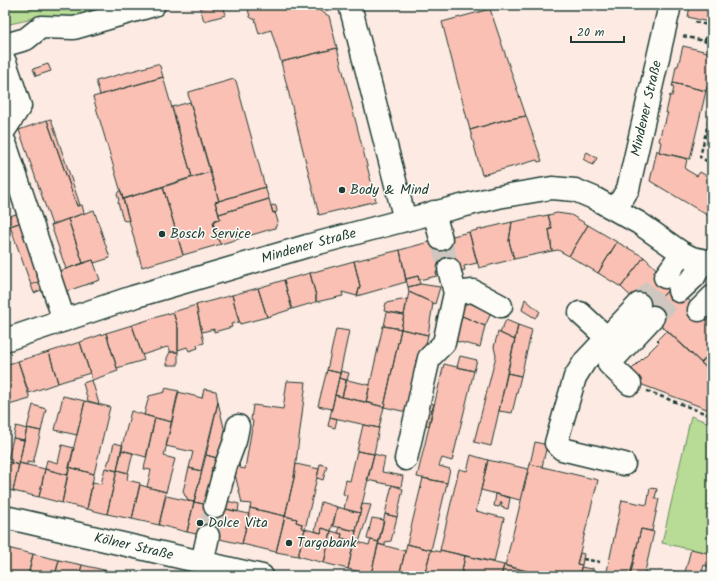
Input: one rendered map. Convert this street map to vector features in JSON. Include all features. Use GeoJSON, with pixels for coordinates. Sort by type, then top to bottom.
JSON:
{"type":"FeatureCollection","features":[{"type":"Feature","properties":{"kind":"street"},"geometry":{"type":"LineString","coordinates":[[5,45],[26,39],[41,27],[74,28],[154,5]]}},
{"type":"Feature","properties":{"kind":"street"},"geometry":{"type":"LineString","coordinates":[[350,5],[405,220]]}},
{"type":"Feature","properties":{"kind":"street","name":"Mindener Straße"},"geometry":{"type":"LineString","coordinates":[[616,209],[628,189],[670,5]]}},
{"type":"Feature","properties":{"kind":"street"},"geometry":{"type":"LineString","coordinates":[[5,62],[20,106],[5,129]]}},
{"type":"Feature","properties":{"kind":"street"},"geometry":{"type":"LineString","coordinates":[[5,143],[64,320]]}},
{"type":"Feature","properties":{"kind":"street","name":"Mindener Straße"},"geometry":{"type":"LineString","coordinates":[[6,336],[64,320],[308,246],[434,212],[498,197],[552,188],[575,190],[594,198],[639,223],[682,253],[707,261]]}},
{"type":"Feature","properties":{"kind":"street"},"geometry":{"type":"LineString","coordinates":[[434,212],[441,239]]}},
{"type":"Feature","properties":{"kind":"street"},"geometry":{"type":"LineString","coordinates":[[682,253],[672,284],[694,277],[707,261]]}},
{"type":"Feature","properties":{"kind":"street"},"geometry":{"type":"LineString","coordinates":[[406,459],[429,358],[444,343],[455,293],[449,269]]}},
{"type":"Feature","properties":{"kind":"street"},"geometry":{"type":"LineString","coordinates":[[455,293],[473,291],[501,306]]}},
{"type":"Feature","properties":{"kind":"street"},"geometry":{"type":"LineString","coordinates":[[624,464],[562,449],[556,443],[575,377],[585,361],[607,338],[646,311],[609,364],[630,384]]}},
{"type":"Feature","properties":{"kind":"street"},"geometry":{"type":"LineString","coordinates":[[580,313],[607,338]]}},
{"type":"Feature","properties":{"kind":"street"},"geometry":{"type":"LineString","coordinates":[[215,506],[226,465],[235,441],[238,426]]}},
{"type":"Feature","properties":{"kind":"street","name":"Kölner Straße"},"geometry":{"type":"LineString","coordinates":[[5,517],[262,576]]}},
{"type":"Feature","properties":{"kind":"street"},"geometry":{"type":"LineString","coordinates":[[202,562],[208,536]]}},
{"type":"Feature","properties":{"kind":"path"},"geometry":{"type":"LineString","coordinates":[[695,22],[710,25],[705,41]]}},
{"type":"Feature","properties":{"kind":"path"},"geometry":{"type":"LineString","coordinates":[[664,32],[712,43]]}},
{"type":"Feature","properties":{"kind":"path"},"geometry":{"type":"LineString","coordinates":[[712,107],[700,157],[712,164]]}},
{"type":"Feature","properties":{"kind":"path"},"geometry":{"type":"LineString","coordinates":[[630,384],[712,416]]}},
{"type":"Feature","properties":{"kind":"path"},"geometry":{"type":"LineString","coordinates":[[583,559],[600,562]]}},
{"type":"Feature","properties":{"kind":"green space"},"geometry":{"type":"Polygon","coordinates":[[[5,5],[123,5],[62,21],[55,19],[28,19],[5,25],[5,5]]]}},
{"type":"Feature","properties":{"kind":"green space"},"geometry":{"type":"Polygon","coordinates":[[[691,416],[712,424],[712,554],[662,543],[691,416]]]}},
{"type":"Feature","properties":{"kind":"building"},"geometry":{"type":"Polygon","coordinates":[[[223,5],[226,15],[204,21],[200,8],[223,5]]]}},
{"type":"Feature","properties":{"kind":"building"},"geometry":{"type":"Polygon","coordinates":[[[247,5],[310,5],[329,16],[337,48],[281,62],[271,30],[259,34],[255,19],[250,17],[247,5]]]}},
{"type":"Feature","properties":{"kind":"building"},"geometry":{"type":"Polygon","coordinates":[[[690,5],[712,5],[712,23],[688,17],[690,5]]]}},
{"type":"Feature","properties":{"kind":"building"},"geometry":{"type":"Polygon","coordinates":[[[490,9],[526,116],[504,120],[470,130],[442,22],[490,9]]]}},
{"type":"Feature","properties":{"kind":"building"},"geometry":{"type":"Polygon","coordinates":[[[683,46],[712,53],[712,88],[707,87],[706,91],[673,83],[676,66],[678,66],[683,46]]]}},
{"type":"Feature","properties":{"kind":"building"},"geometry":{"type":"Polygon","coordinates":[[[337,48],[376,201],[319,215],[281,62],[337,48]]]}},
{"type":"Feature","properties":{"kind":"building"},"geometry":{"type":"Polygon","coordinates":[[[48,64],[51,71],[36,76],[33,69],[48,64]]]}},
{"type":"Feature","properties":{"kind":"building"},"geometry":{"type":"Polygon","coordinates":[[[157,64],[160,66],[163,77],[100,95],[96,81],[157,64]]]}},
{"type":"Feature","properties":{"kind":"building"},"geometry":{"type":"Polygon","coordinates":[[[163,77],[192,177],[123,199],[93,97],[163,77]]]}},
{"type":"Feature","properties":{"kind":"building"},"geometry":{"type":"Polygon","coordinates":[[[234,79],[236,81],[265,187],[219,201],[188,94],[189,92],[234,79]]]}},
{"type":"Feature","properties":{"kind":"building"},"geometry":{"type":"Polygon","coordinates":[[[673,83],[706,91],[690,159],[659,152],[661,142],[659,141],[663,124],[665,124],[668,113],[666,113],[670,95],[672,96],[674,87],[672,86],[673,83]]]}},
{"type":"Feature","properties":{"kind":"building"},"geometry":{"type":"Polygon","coordinates":[[[190,102],[210,172],[192,177],[172,107],[190,102]]]}},
{"type":"Feature","properties":{"kind":"building"},"geometry":{"type":"Polygon","coordinates":[[[526,116],[542,161],[538,162],[537,160],[482,175],[470,130],[504,120],[526,116]]]}},
{"type":"Feature","properties":{"kind":"building"},"geometry":{"type":"Polygon","coordinates":[[[51,119],[80,205],[77,206],[47,120],[51,119]]]}},
{"type":"Feature","properties":{"kind":"building"},"geometry":{"type":"Polygon","coordinates":[[[47,120],[77,206],[82,205],[84,213],[52,225],[19,130],[47,120]]]}},
{"type":"Feature","properties":{"kind":"building"},"geometry":{"type":"Polygon","coordinates":[[[657,150],[659,152],[687,159],[685,169],[697,176],[700,172],[712,179],[712,206],[707,215],[650,181],[657,150]]]}},
{"type":"Feature","properties":{"kind":"building"},"geometry":{"type":"Polygon","coordinates":[[[587,152],[597,158],[593,165],[583,159],[587,152]]]}},
{"type":"Feature","properties":{"kind":"building"},"geometry":{"type":"Polygon","coordinates":[[[210,172],[219,201],[215,202],[220,219],[215,220],[213,223],[221,244],[183,255],[163,187],[210,172]]]}},
{"type":"Feature","properties":{"kind":"building"},"geometry":{"type":"Polygon","coordinates":[[[163,187],[183,255],[142,267],[123,199],[163,187]]]}},
{"type":"Feature","properties":{"kind":"building"},"geometry":{"type":"Polygon","coordinates":[[[265,187],[269,199],[219,214],[215,202],[265,187]]]}},
{"type":"Feature","properties":{"kind":"building"},"geometry":{"type":"Polygon","coordinates":[[[121,191],[129,220],[126,221],[123,220],[118,202],[119,200],[117,194],[121,191]]]}},
{"type":"Feature","properties":{"kind":"building"},"geometry":{"type":"Polygon","coordinates":[[[269,199],[273,213],[275,212],[278,222],[275,228],[221,244],[219,242],[213,223],[215,220],[220,219],[219,214],[269,199]]]}},
{"type":"Feature","properties":{"kind":"building"},"geometry":{"type":"Polygon","coordinates":[[[271,206],[276,206],[277,211],[275,214],[275,212],[273,213],[271,206]]]}},
{"type":"Feature","properties":{"kind":"building"},"geometry":{"type":"Polygon","coordinates":[[[712,206],[712,218],[707,215],[712,206]]]}},
{"type":"Feature","properties":{"kind":"building"},"geometry":{"type":"Polygon","coordinates":[[[94,210],[110,258],[94,263],[93,260],[83,263],[68,219],[94,210]]]}},
{"type":"Feature","properties":{"kind":"building"},"geometry":{"type":"Polygon","coordinates":[[[19,213],[22,222],[10,226],[7,217],[19,213]]]}},
{"type":"Feature","properties":{"kind":"building"},"geometry":{"type":"Polygon","coordinates":[[[557,213],[571,215],[588,225],[569,256],[558,250],[552,251],[549,229],[552,229],[548,215],[557,213]]]}},
{"type":"Feature","properties":{"kind":"building"},"geometry":{"type":"Polygon","coordinates":[[[548,215],[552,229],[549,229],[552,251],[514,259],[509,241],[512,222],[548,215]]]}},
{"type":"Feature","properties":{"kind":"building"},"geometry":{"type":"Polygon","coordinates":[[[68,219],[83,263],[66,269],[51,225],[68,219]]]}},
{"type":"Feature","properties":{"kind":"building"},"geometry":{"type":"Polygon","coordinates":[[[22,222],[43,280],[31,285],[10,226],[22,222]]]}},
{"type":"Feature","properties":{"kind":"building"},"geometry":{"type":"Polygon","coordinates":[[[512,222],[509,241],[514,259],[479,268],[469,232],[512,222]]]}},
{"type":"Feature","properties":{"kind":"building"},"geometry":{"type":"Polygon","coordinates":[[[588,225],[617,242],[598,273],[569,256],[588,225]]]}},
{"type":"Feature","properties":{"kind":"building"},"geometry":{"type":"Polygon","coordinates":[[[469,232],[477,263],[464,266],[465,270],[456,272],[444,270],[436,240],[469,232]]]}},
{"type":"Feature","properties":{"kind":"building"},"geometry":{"type":"Polygon","coordinates":[[[436,240],[444,269],[436,272],[437,276],[419,280],[418,276],[406,279],[400,250],[436,240]]]}},
{"type":"Feature","properties":{"kind":"building"},"geometry":{"type":"Polygon","coordinates":[[[617,242],[644,257],[621,287],[598,273],[617,242]]]}},
{"type":"Feature","properties":{"kind":"building"},"geometry":{"type":"Polygon","coordinates":[[[400,250],[406,282],[357,296],[360,286],[354,261],[400,250]]]}},
{"type":"Feature","properties":{"kind":"building"},"geometry":{"type":"Polygon","coordinates":[[[644,257],[673,285],[647,312],[621,287],[644,257]]]}},
{"type":"Feature","properties":{"kind":"building"},"geometry":{"type":"Polygon","coordinates":[[[93,260],[100,280],[61,293],[54,273],[93,260]]]}},
{"type":"Feature","properties":{"kind":"building"},"geometry":{"type":"Polygon","coordinates":[[[354,261],[360,286],[357,296],[342,292],[343,296],[316,302],[316,296],[310,273],[354,261]]]}},
{"type":"Feature","properties":{"kind":"building"},"geometry":{"type":"Polygon","coordinates":[[[310,273],[316,296],[316,302],[292,309],[284,280],[310,273]]]}},
{"type":"Feature","properties":{"kind":"building"},"geometry":{"type":"Polygon","coordinates":[[[418,276],[420,284],[408,287],[406,279],[418,276]]]}},
{"type":"Feature","properties":{"kind":"building"},"geometry":{"type":"Polygon","coordinates":[[[43,280],[46,288],[34,293],[31,285],[43,280]]]}},
{"type":"Feature","properties":{"kind":"building"},"geometry":{"type":"Polygon","coordinates":[[[284,280],[292,309],[267,317],[258,288],[284,280]]]}},
{"type":"Feature","properties":{"kind":"building"},"geometry":{"type":"Polygon","coordinates":[[[420,284],[440,287],[435,304],[409,292],[408,287],[420,284]]]}},
{"type":"Feature","properties":{"kind":"building"},"geometry":{"type":"Polygon","coordinates":[[[673,285],[712,322],[712,351],[701,363],[647,312],[673,285]]]}},
{"type":"Feature","properties":{"kind":"building"},"geometry":{"type":"Polygon","coordinates":[[[258,288],[267,317],[240,324],[232,295],[258,288]]]}},
{"type":"Feature","properties":{"kind":"building"},"geometry":{"type":"Polygon","coordinates":[[[409,292],[433,303],[428,335],[401,329],[409,292]]]}},
{"type":"Feature","properties":{"kind":"building"},"geometry":{"type":"Polygon","coordinates":[[[232,295],[239,322],[231,324],[232,327],[214,332],[214,329],[202,332],[196,305],[232,295]]]}},
{"type":"Feature","properties":{"kind":"building"},"geometry":{"type":"Polygon","coordinates":[[[407,299],[404,315],[384,311],[386,303],[407,299]]]}},
{"type":"Feature","properties":{"kind":"building"},"geometry":{"type":"Polygon","coordinates":[[[525,299],[540,312],[535,318],[522,310],[525,299]]]}},
{"type":"Feature","properties":{"kind":"building"},"geometry":{"type":"Polygon","coordinates":[[[465,301],[491,313],[485,326],[460,315],[465,301]]]}},
{"type":"Feature","properties":{"kind":"building"},"geometry":{"type":"Polygon","coordinates":[[[196,305],[204,343],[197,345],[198,348],[189,351],[187,347],[178,350],[178,328],[173,312],[196,305]]]}},
{"type":"Feature","properties":{"kind":"building"},"geometry":{"type":"Polygon","coordinates":[[[173,312],[178,328],[178,352],[170,352],[170,349],[167,347],[142,355],[132,325],[173,312]]]}},
{"type":"Feature","properties":{"kind":"building"},"geometry":{"type":"Polygon","coordinates":[[[387,312],[404,315],[401,329],[384,326],[387,312]]]}},
{"type":"Feature","properties":{"kind":"building"},"geometry":{"type":"Polygon","coordinates":[[[460,315],[485,326],[480,347],[451,340],[460,315]]]}},
{"type":"Feature","properties":{"kind":"building"},"geometry":{"type":"Polygon","coordinates":[[[506,320],[518,325],[515,340],[500,333],[506,320]]]}},
{"type":"Feature","properties":{"kind":"building"},"geometry":{"type":"Polygon","coordinates":[[[132,325],[144,360],[117,368],[106,333],[132,325]]]}},
{"type":"Feature","properties":{"kind":"building"},"geometry":{"type":"Polygon","coordinates":[[[518,325],[532,330],[521,376],[507,373],[518,325]]]}},
{"type":"Feature","properties":{"kind":"building"},"geometry":{"type":"Polygon","coordinates":[[[383,326],[401,329],[384,407],[366,402],[383,326]]]}},
{"type":"Feature","properties":{"kind":"building"},"geometry":{"type":"Polygon","coordinates":[[[336,329],[349,331],[340,373],[327,370],[336,329]]]}},
{"type":"Feature","properties":{"kind":"building"},"geometry":{"type":"Polygon","coordinates":[[[401,329],[428,335],[411,413],[384,407],[401,329]]]}},
{"type":"Feature","properties":{"kind":"building"},"geometry":{"type":"Polygon","coordinates":[[[667,330],[712,373],[712,411],[640,384],[630,371],[659,342],[657,340],[667,330]]]}},
{"type":"Feature","properties":{"kind":"building"},"geometry":{"type":"Polygon","coordinates":[[[498,332],[515,340],[491,446],[474,442],[496,356],[494,347],[498,332]]]}},
{"type":"Feature","properties":{"kind":"building"},"geometry":{"type":"Polygon","coordinates":[[[106,333],[118,371],[92,380],[80,342],[106,333]]]}},
{"type":"Feature","properties":{"kind":"building"},"geometry":{"type":"Polygon","coordinates":[[[80,342],[90,373],[58,383],[49,352],[80,342]]]}},
{"type":"Feature","properties":{"kind":"building"},"geometry":{"type":"Polygon","coordinates":[[[712,351],[712,373],[701,363],[712,351]]]}},
{"type":"Feature","properties":{"kind":"building"},"geometry":{"type":"Polygon","coordinates":[[[49,352],[58,383],[29,393],[18,361],[49,352]]]}},
{"type":"Feature","properties":{"kind":"building"},"geometry":{"type":"Polygon","coordinates":[[[170,352],[178,352],[178,365],[167,365],[167,358],[170,352]]]}},
{"type":"Feature","properties":{"kind":"building"},"geometry":{"type":"Polygon","coordinates":[[[460,356],[477,360],[474,371],[457,367],[460,356]]]}},
{"type":"Feature","properties":{"kind":"building"},"geometry":{"type":"Polygon","coordinates":[[[18,361],[30,399],[5,406],[5,365],[18,361]]]}},
{"type":"Feature","properties":{"kind":"building"},"geometry":{"type":"Polygon","coordinates":[[[444,364],[474,371],[452,461],[442,458],[439,466],[450,469],[447,483],[417,477],[444,364]]]}},
{"type":"Feature","properties":{"kind":"building"},"geometry":{"type":"Polygon","coordinates":[[[327,370],[340,373],[332,409],[318,406],[327,370]]]}},
{"type":"Feature","properties":{"kind":"building"},"geometry":{"type":"Polygon","coordinates":[[[341,371],[349,373],[347,380],[339,378],[341,371]]]}},
{"type":"Feature","properties":{"kind":"building"},"geometry":{"type":"Polygon","coordinates":[[[507,373],[521,376],[512,413],[499,411],[507,373]]]}},
{"type":"Feature","properties":{"kind":"building"},"geometry":{"type":"Polygon","coordinates":[[[339,378],[346,380],[342,397],[335,395],[339,378]]]}},
{"type":"Feature","properties":{"kind":"building"},"geometry":{"type":"Polygon","coordinates":[[[92,380],[99,404],[88,401],[83,383],[92,380]]]}},
{"type":"Feature","properties":{"kind":"building"},"geometry":{"type":"Polygon","coordinates":[[[347,380],[370,385],[366,402],[342,397],[347,380]]]}},
{"type":"Feature","properties":{"kind":"building"},"geometry":{"type":"Polygon","coordinates":[[[287,381],[306,382],[294,478],[285,516],[250,508],[251,504],[242,503],[233,466],[239,464],[240,468],[245,469],[253,421],[251,420],[253,405],[283,409],[287,381]]]}},
{"type":"Feature","properties":{"kind":"building"},"geometry":{"type":"Polygon","coordinates":[[[165,388],[179,391],[172,422],[144,415],[149,396],[165,392],[165,388]]]}},
{"type":"Feature","properties":{"kind":"building"},"geometry":{"type":"Polygon","coordinates":[[[204,389],[216,391],[218,402],[201,471],[189,468],[193,452],[166,446],[178,392],[202,398],[204,389]]]}},
{"type":"Feature","properties":{"kind":"building"},"geometry":{"type":"Polygon","coordinates":[[[335,395],[384,407],[379,428],[330,417],[335,395]]]}},
{"type":"Feature","properties":{"kind":"building"},"geometry":{"type":"Polygon","coordinates":[[[63,396],[85,401],[77,435],[55,430],[63,396]]]}},
{"type":"Feature","properties":{"kind":"building"},"geometry":{"type":"Polygon","coordinates":[[[85,401],[110,407],[94,474],[69,467],[85,401]]]}},
{"type":"Feature","properties":{"kind":"building"},"geometry":{"type":"Polygon","coordinates":[[[218,402],[228,445],[216,460],[217,458],[206,455],[218,402]]]}},
{"type":"Feature","properties":{"kind":"building"},"geometry":{"type":"Polygon","coordinates":[[[429,403],[434,404],[432,410],[427,409],[429,403]]]}},
{"type":"Feature","properties":{"kind":"building"},"geometry":{"type":"Polygon","coordinates":[[[33,405],[46,409],[41,431],[27,428],[33,405]]]}},
{"type":"Feature","properties":{"kind":"building"},"geometry":{"type":"Polygon","coordinates":[[[429,410],[432,410],[429,426],[425,424],[429,410]]]}},
{"type":"Feature","properties":{"kind":"building"},"geometry":{"type":"Polygon","coordinates":[[[131,411],[155,418],[146,457],[121,450],[131,411]]]}},
{"type":"Feature","properties":{"kind":"building"},"geometry":{"type":"Polygon","coordinates":[[[330,417],[337,419],[335,428],[328,426],[330,417]]]}},
{"type":"Feature","properties":{"kind":"building"},"geometry":{"type":"Polygon","coordinates":[[[155,418],[172,422],[164,456],[175,459],[166,492],[147,487],[151,470],[144,469],[155,418]]]}},
{"type":"Feature","properties":{"kind":"building"},"geometry":{"type":"Polygon","coordinates":[[[363,425],[379,428],[374,454],[357,451],[363,425]]]}},
{"type":"Feature","properties":{"kind":"building"},"geometry":{"type":"Polygon","coordinates":[[[16,426],[27,429],[24,440],[13,438],[16,426]]]}},
{"type":"Feature","properties":{"kind":"building"},"geometry":{"type":"Polygon","coordinates":[[[27,428],[41,431],[33,463],[27,462],[27,465],[19,463],[27,428]]]}},
{"type":"Feature","properties":{"kind":"building"},"geometry":{"type":"Polygon","coordinates":[[[13,438],[24,440],[19,465],[11,463],[12,460],[8,459],[13,438]]]}},
{"type":"Feature","properties":{"kind":"building"},"geometry":{"type":"Polygon","coordinates":[[[535,442],[547,445],[542,467],[530,464],[535,442]]]}},
{"type":"Feature","properties":{"kind":"building"},"geometry":{"type":"Polygon","coordinates":[[[114,443],[123,445],[117,471],[106,468],[110,460],[114,443]]]}},
{"type":"Feature","properties":{"kind":"building"},"geometry":{"type":"Polygon","coordinates":[[[62,445],[74,448],[68,475],[45,469],[47,460],[58,463],[62,445]]]}},
{"type":"Feature","properties":{"kind":"building"},"geometry":{"type":"Polygon","coordinates":[[[121,450],[133,453],[128,473],[117,470],[121,450]]]}},
{"type":"Feature","properties":{"kind":"building"},"geometry":{"type":"Polygon","coordinates":[[[357,451],[374,454],[360,513],[344,509],[347,495],[343,494],[346,480],[350,481],[357,451]]]}},
{"type":"Feature","properties":{"kind":"building"},"geometry":{"type":"Polygon","coordinates":[[[374,454],[385,457],[382,472],[403,476],[401,487],[367,480],[374,454]]]}},
{"type":"Feature","properties":{"kind":"building"},"geometry":{"type":"Polygon","coordinates":[[[206,455],[217,458],[214,468],[212,467],[211,473],[213,474],[208,496],[204,504],[194,502],[206,455]]]}},
{"type":"Feature","properties":{"kind":"building"},"geometry":{"type":"Polygon","coordinates":[[[471,455],[488,460],[476,511],[504,518],[494,562],[440,550],[459,469],[467,471],[471,455]]]}},
{"type":"Feature","properties":{"kind":"building"},"geometry":{"type":"Polygon","coordinates":[[[488,460],[528,469],[520,500],[481,490],[488,460]]]}},
{"type":"Feature","properties":{"kind":"building"},"geometry":{"type":"Polygon","coordinates":[[[5,461],[19,465],[13,491],[5,489],[5,461]]]}},
{"type":"Feature","properties":{"kind":"building"},"geometry":{"type":"Polygon","coordinates":[[[19,463],[45,469],[39,497],[13,491],[19,463]]]}},
{"type":"Feature","properties":{"kind":"building"},"geometry":{"type":"Polygon","coordinates":[[[296,464],[319,469],[305,529],[301,527],[302,524],[296,522],[297,519],[285,516],[296,464]]]}},
{"type":"Feature","properties":{"kind":"building"},"geometry":{"type":"Polygon","coordinates":[[[320,464],[327,466],[323,480],[317,478],[320,464]]]}},
{"type":"Feature","properties":{"kind":"building"},"geometry":{"type":"Polygon","coordinates":[[[530,464],[598,480],[577,564],[582,565],[579,576],[547,576],[505,566],[530,464]]]}},
{"type":"Feature","properties":{"kind":"building"},"geometry":{"type":"Polygon","coordinates":[[[69,467],[94,474],[87,509],[62,503],[69,467]]]}},
{"type":"Feature","properties":{"kind":"building"},"geometry":{"type":"Polygon","coordinates":[[[105,468],[117,471],[107,514],[87,509],[93,482],[101,484],[105,468]]]}},
{"type":"Feature","properties":{"kind":"building"},"geometry":{"type":"Polygon","coordinates":[[[189,468],[202,471],[194,502],[187,501],[187,497],[183,491],[189,468]]]}},
{"type":"Feature","properties":{"kind":"building"},"geometry":{"type":"Polygon","coordinates":[[[45,469],[68,475],[62,503],[39,497],[45,469]]]}},
{"type":"Feature","properties":{"kind":"building"},"geometry":{"type":"Polygon","coordinates":[[[117,470],[128,473],[127,480],[140,483],[132,519],[107,514],[117,470]]]}},
{"type":"Feature","properties":{"kind":"building"},"geometry":{"type":"Polygon","coordinates":[[[423,478],[447,483],[431,550],[407,544],[423,478]]]}},
{"type":"Feature","properties":{"kind":"building"},"geometry":{"type":"Polygon","coordinates":[[[140,485],[166,492],[159,525],[132,519],[140,485]]]}},
{"type":"Feature","properties":{"kind":"building"},"geometry":{"type":"Polygon","coordinates":[[[392,485],[403,489],[397,517],[385,514],[392,485]]]}},
{"type":"Feature","properties":{"kind":"building"},"geometry":{"type":"Polygon","coordinates":[[[650,488],[657,489],[655,498],[659,499],[652,531],[641,529],[630,576],[619,574],[618,576],[606,576],[622,500],[647,505],[650,488]]]}},
{"type":"Feature","properties":{"kind":"building"},"geometry":{"type":"Polygon","coordinates":[[[496,494],[510,498],[508,509],[501,507],[502,502],[499,507],[494,506],[496,494]]]}},
{"type":"Feature","properties":{"kind":"building"},"geometry":{"type":"Polygon","coordinates":[[[166,496],[194,502],[187,532],[159,525],[166,496]]]}},
{"type":"Feature","properties":{"kind":"building"},"geometry":{"type":"Polygon","coordinates":[[[223,500],[239,504],[238,512],[222,508],[223,500]]]}},
{"type":"Feature","properties":{"kind":"building"},"geometry":{"type":"Polygon","coordinates":[[[194,502],[222,508],[215,538],[187,532],[194,502]]]}},
{"type":"Feature","properties":{"kind":"building"},"geometry":{"type":"Polygon","coordinates":[[[321,502],[337,507],[331,531],[322,528],[321,533],[315,531],[321,502]]]}},
{"type":"Feature","properties":{"kind":"building"},"geometry":{"type":"Polygon","coordinates":[[[362,504],[371,505],[359,542],[354,541],[362,504]]]}},
{"type":"Feature","properties":{"kind":"building"},"geometry":{"type":"Polygon","coordinates":[[[337,507],[360,513],[356,531],[333,526],[337,507]]]}},
{"type":"Feature","properties":{"kind":"building"},"geometry":{"type":"Polygon","coordinates":[[[222,508],[249,514],[242,544],[215,538],[222,508]]]}},
{"type":"Feature","properties":{"kind":"building"},"geometry":{"type":"Polygon","coordinates":[[[250,508],[285,516],[276,552],[242,544],[250,508]]]}},
{"type":"Feature","properties":{"kind":"building"},"geometry":{"type":"Polygon","coordinates":[[[385,514],[397,517],[391,541],[385,542],[385,546],[378,544],[385,514]]]}},
{"type":"Feature","properties":{"kind":"building"},"geometry":{"type":"Polygon","coordinates":[[[285,516],[297,519],[296,522],[302,524],[301,527],[305,529],[298,556],[276,552],[285,516]]]}},
{"type":"Feature","properties":{"kind":"building"},"geometry":{"type":"Polygon","coordinates":[[[372,518],[384,520],[379,542],[367,539],[372,518]]]}},
{"type":"Feature","properties":{"kind":"building"},"geometry":{"type":"Polygon","coordinates":[[[339,527],[356,531],[354,541],[341,538],[342,534],[338,533],[339,527]]]}},
{"type":"Feature","properties":{"kind":"building"},"geometry":{"type":"Polygon","coordinates":[[[322,528],[331,531],[324,563],[298,556],[305,529],[321,533],[322,528]]]}},
{"type":"Feature","properties":{"kind":"building"},"geometry":{"type":"Polygon","coordinates":[[[641,529],[654,532],[644,576],[630,576],[641,529]]]}},
{"type":"Feature","properties":{"kind":"building"},"geometry":{"type":"Polygon","coordinates":[[[331,531],[342,534],[341,538],[354,541],[348,569],[324,563],[331,531]]]}},
{"type":"Feature","properties":{"kind":"building"},"geometry":{"type":"Polygon","coordinates":[[[371,540],[379,542],[371,574],[348,569],[354,541],[369,545],[371,540]]]}},
{"type":"Feature","properties":{"kind":"building"},"geometry":{"type":"Polygon","coordinates":[[[378,544],[405,551],[399,576],[378,576],[371,574],[378,544]]]}},
{"type":"Feature","properties":{"kind":"building"},"geometry":{"type":"Polygon","coordinates":[[[407,544],[431,550],[424,576],[399,576],[407,544]]]}},
{"type":"Feature","properties":{"kind":"building"},"geometry":{"type":"Polygon","coordinates":[[[7,548],[33,554],[28,576],[5,572],[7,548]]]}},
{"type":"Feature","properties":{"kind":"building"},"geometry":{"type":"Polygon","coordinates":[[[691,549],[712,554],[710,567],[704,565],[701,576],[684,576],[691,549]]]}},
{"type":"Feature","properties":{"kind":"building"},"geometry":{"type":"Polygon","coordinates":[[[431,550],[440,552],[440,550],[465,556],[461,576],[424,576],[431,550]]]}},
{"type":"Feature","properties":{"kind":"building"},"geometry":{"type":"Polygon","coordinates":[[[580,553],[584,554],[582,565],[577,564],[580,553]]]}},
{"type":"Feature","properties":{"kind":"building"},"geometry":{"type":"Polygon","coordinates":[[[33,554],[59,560],[55,576],[28,576],[33,554]]]}},
{"type":"Feature","properties":{"kind":"building"},"geometry":{"type":"Polygon","coordinates":[[[465,556],[504,565],[501,576],[461,576],[465,556]]]}},
{"type":"Feature","properties":{"kind":"building"},"geometry":{"type":"Polygon","coordinates":[[[59,560],[82,565],[79,576],[55,576],[59,560]]]}},
{"type":"Feature","properties":{"kind":"building"},"geometry":{"type":"Polygon","coordinates":[[[82,565],[104,570],[103,576],[79,576],[82,565]]]}},
{"type":"Feature","properties":{"kind":"building"},"geometry":{"type":"Polygon","coordinates":[[[504,565],[547,576],[501,576],[504,565]]]}},
{"type":"Feature","properties":{"kind":"building"},"geometry":{"type":"Polygon","coordinates":[[[581,567],[593,568],[592,576],[579,576],[581,567]]]}},
{"type":"Feature","properties":{"kind":"building"},"geometry":{"type":"Polygon","coordinates":[[[104,570],[122,574],[122,576],[103,576],[104,570]]]}},
{"type":"Feature","properties":{"kind":"building"},"geometry":{"type":"Polygon","coordinates":[[[673,571],[685,574],[684,576],[672,576],[673,571]]]}},
{"type":"Feature","properties":{"kind":"building"},"geometry":{"type":"Polygon","coordinates":[[[5,572],[21,576],[5,576],[5,572]]]}},
{"type":"Feature","properties":{"kind":"tunnel"},"geometry":{"type":"LineString","coordinates":[[441,239],[449,269]]}},
{"type":"Feature","properties":{"kind":"tunnel"},"geometry":{"type":"LineString","coordinates":[[639,304],[665,277]]}},
{"type":"Feature","properties":{"kind":"tunnel"},"geometry":{"type":"LineString","coordinates":[[653,317],[679,291]]}},
{"type":"Feature","properties":{"kind":"tunnel"},"geometry":{"type":"LineString","coordinates":[[208,536],[215,506]]}},
{"type":"Feature","properties":{"kind":"place","name":"Body & Mind"},"geometry":{"type":"Point","coordinates":[342,190]}},
{"type":"Feature","properties":{"kind":"place","name":"Bosch Service"},"geometry":{"type":"Point","coordinates":[162,234]}},
{"type":"Feature","properties":{"kind":"place","name":"Dolce Vita"},"geometry":{"type":"Point","coordinates":[200,523]}},
{"type":"Feature","properties":{"kind":"place","name":"Targobank"},"geometry":{"type":"Point","coordinates":[289,543]}}]}
